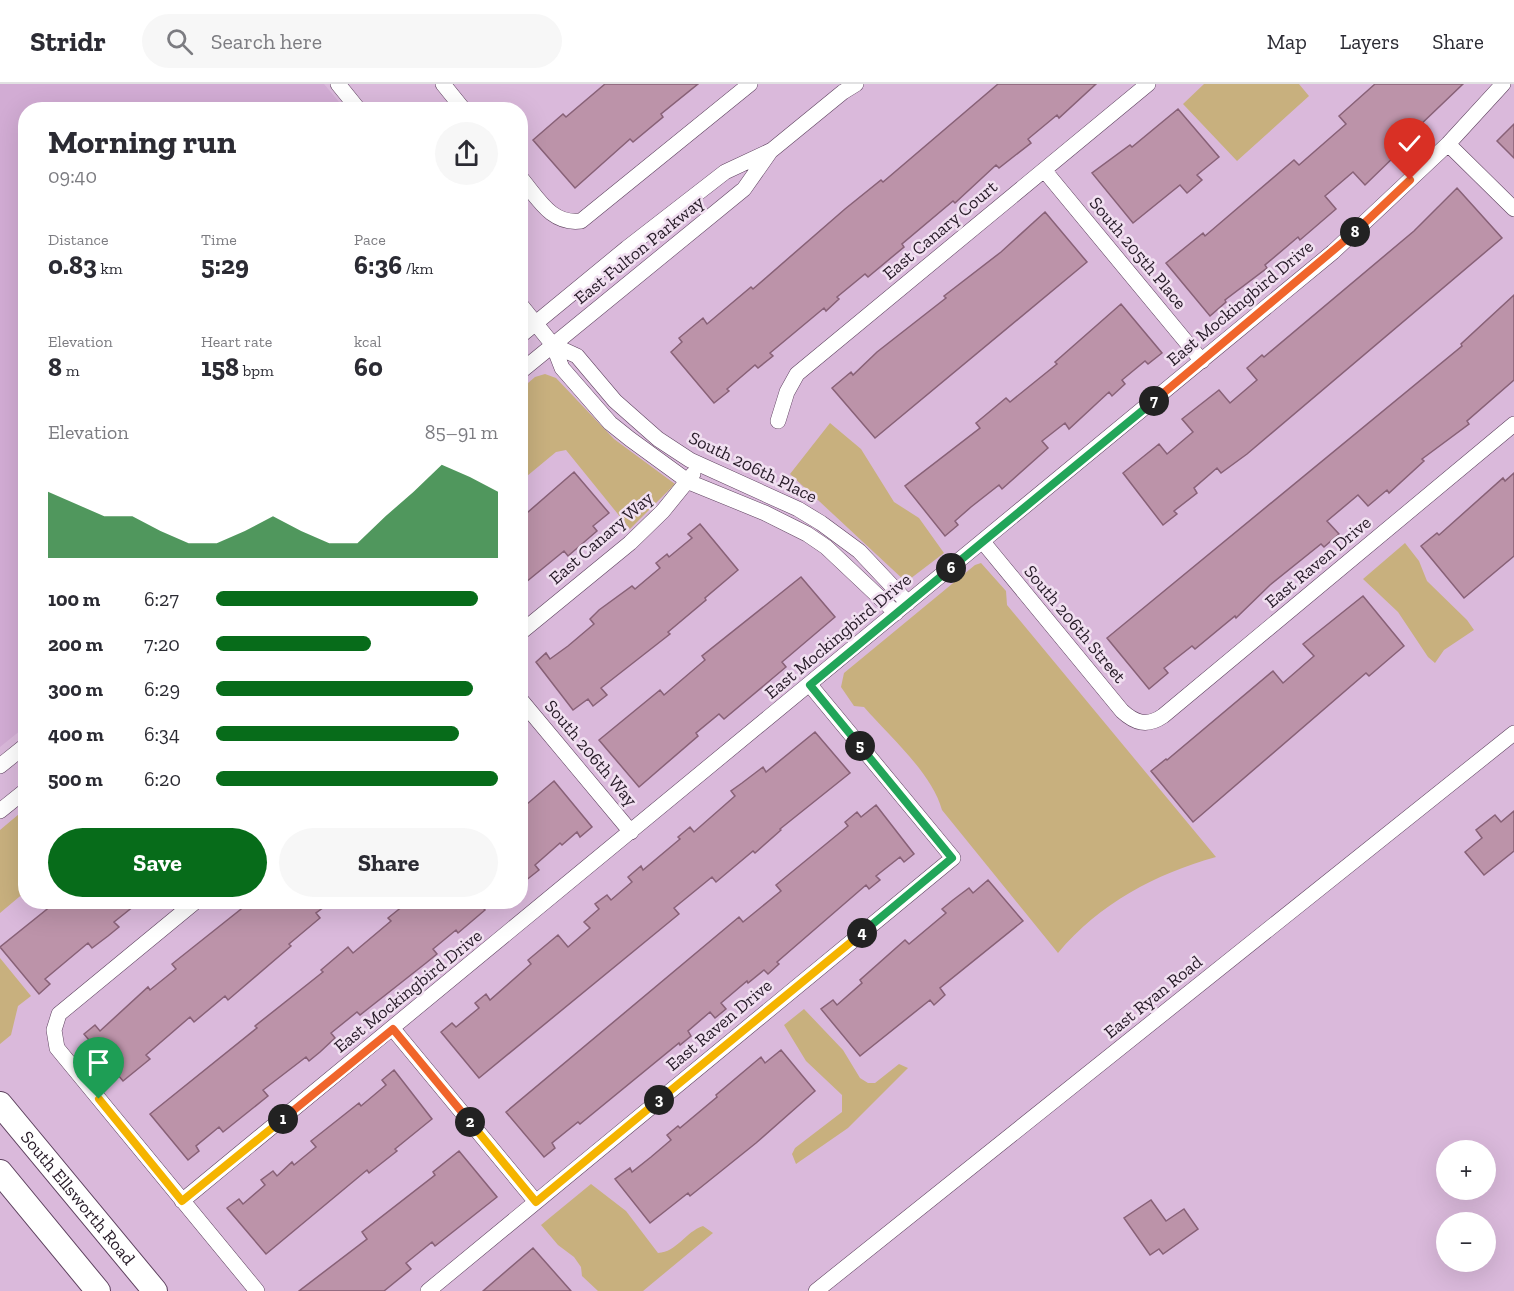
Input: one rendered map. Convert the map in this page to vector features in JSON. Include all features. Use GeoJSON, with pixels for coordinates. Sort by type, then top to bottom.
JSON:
{"type":"FeatureCollection","features":[{"type":"Feature","properties":{"kind":"main road","name":"South Ellsworth Road"},"geometry":{"type":"LineString","coordinates":[[0,1104],[154,1291]]}},
{"type":"Feature","properties":{"kind":"main road"},"geometry":{"type":"LineString","coordinates":[[0,1172],[98,1291]]}},
{"type":"Feature","properties":{"kind":"street"},"geometry":{"type":"LineString","coordinates":[[338,84],[353,102]]}},
{"type":"Feature","properties":{"kind":"street"},"geometry":{"type":"LineString","coordinates":[[443,84],[458,102]]}},
{"type":"Feature","properties":{"kind":"street"},"geometry":{"type":"LineString","coordinates":[[528,187],[558,219],[572,222],[590,216],[750,84]]}},
{"type":"Feature","properties":{"kind":"street","name":"East Canary Court"},"geometry":{"type":"LineString","coordinates":[[778,421],[787,392],[797,374],[1148,84]]}},
{"type":"Feature","properties":{"kind":"street","name":"East Mockingbird Drive"},"geometry":{"type":"LineString","coordinates":[[182,1201],[1333,252],[1448,144],[1503,84]]}},
{"type":"Feature","properties":{"kind":"street","name":"East Fulton Parkway"},"geometry":{"type":"LineString","coordinates":[[528,330],[627,248],[725,172],[772,150],[849,87]]}},
{"type":"Feature","properties":{"kind":"street"},"geometry":{"type":"LineString","coordinates":[[1448,144],[1514,209]]}},
{"type":"Feature","properties":{"kind":"street","name":"East Fulton Parkway"},"geometry":{"type":"LineString","coordinates":[[528,365],[744,189],[772,150]]}},
{"type":"Feature","properties":{"kind":"street","name":"South 205th Place"},"geometry":{"type":"LineString","coordinates":[[1044,170],[1202,361]]}},
{"type":"Feature","properties":{"kind":"street","name":"South 206th Place"},"geometry":{"type":"LineString","coordinates":[[528,315],[553,345],[562,368],[610,423],[689,482],[765,513],[807,534],[826,547],[896,613]]}},
{"type":"Feature","properties":{"kind":"street","name":"South 206th Place"},"geometry":{"type":"LineString","coordinates":[[553,345],[576,356],[615,401],[657,439],[698,464],[798,509],[821,523],[859,551],[908,603]]}},
{"type":"Feature","properties":{"kind":"street","name":"East Raven Drive"},"geometry":{"type":"LineString","coordinates":[[1143,723],[1163,716],[1514,424]]}},
{"type":"Feature","properties":{"kind":"street","name":"East Canary Way"},"geometry":{"type":"LineString","coordinates":[[528,626],[630,543],[689,482],[698,464]]}},
{"type":"Feature","properties":{"kind":"street","name":"South 206th Street"},"geometry":{"type":"LineString","coordinates":[[982,542],[1122,711],[1132,720],[1143,723]]}},
{"type":"Feature","properties":{"kind":"street","name":"East Raven Drive"},"geometry":{"type":"LineString","coordinates":[[428,1291],[952,858],[810,685]]}},
{"type":"Feature","properties":{"kind":"street","name":"South 206th Way"},"geometry":{"type":"LineString","coordinates":[[528,709],[631,832]]}},
{"type":"Feature","properties":{"kind":"street","name":"East Ryan Road"},"geometry":{"type":"LineString","coordinates":[[816,1291],[1514,733]]}},
{"type":"Feature","properties":{"kind":"street"},"geometry":{"type":"LineString","coordinates":[[0,766],[18,751]]}},
{"type":"Feature","properties":{"kind":"street"},"geometry":{"type":"LineString","coordinates":[[0,811],[18,796]]}},
{"type":"Feature","properties":{"kind":"street"},"geometry":{"type":"LineString","coordinates":[[186,909],[59,1014],[54,1030],[57,1048],[257,1291]]}},
{"type":"Feature","properties":{"kind":"street"},"geometry":{"type":"LineString","coordinates":[[393,1029],[536,1202]]}},
{"type":"Feature","properties":{"kind":"shaded area"},"geometry":{"type":"Polygon","coordinates":[[[0,84],[324,84],[339,102],[18,102],[18,732],[0,747],[0,84]]]}},
{"type":"Feature","properties":{"kind":"shaded area"},"geometry":{"type":"Polygon","coordinates":[[[1204,84],[1299,84],[1309,96],[1237,161],[1183,104],[1204,84]]]}},
{"type":"Feature","properties":{"kind":"shaded area"},"geometry":{"type":"Polygon","coordinates":[[[545,374],[556,378],[614,439],[675,484],[630,529],[566,450],[556,452],[528,475],[528,383],[535,377],[545,374]]]}},
{"type":"Feature","properties":{"kind":"shaded area"},"geometry":{"type":"Polygon","coordinates":[[[830,423],[861,449],[894,502],[919,518],[944,553],[906,582],[790,474],[830,423]]]}},
{"type":"Feature","properties":{"kind":"shaded area"},"geometry":{"type":"Polygon","coordinates":[[[1405,543],[1419,561],[1427,581],[1467,620],[1474,630],[1444,650],[1435,663],[1428,657],[1398,612],[1363,579],[1405,543]]]}},
{"type":"Feature","properties":{"kind":"shaded area"},"geometry":{"type":"Polygon","coordinates":[[[981,563],[1006,591],[1007,605],[1216,857],[1171,872],[1110,905],[1074,935],[1058,953],[942,810],[937,796],[920,769],[864,707],[854,706],[841,687],[844,673],[975,565],[981,563]]]}},
{"type":"Feature","properties":{"kind":"shaded area"},"geometry":{"type":"Polygon","coordinates":[[[18,815],[18,898],[0,913],[0,830],[18,815]]]}},
{"type":"Feature","properties":{"kind":"shaded area"},"geometry":{"type":"Polygon","coordinates":[[[0,958],[31,996],[18,1006],[11,1035],[0,1044],[0,958]]]}},
{"type":"Feature","properties":{"kind":"shaded area"},"geometry":{"type":"Polygon","coordinates":[[[804,1009],[843,1050],[860,1078],[868,1083],[875,1083],[899,1064],[908,1068],[848,1128],[796,1164],[792,1154],[795,1148],[842,1112],[842,1095],[806,1061],[784,1025],[804,1009]]]}},
{"type":"Feature","properties":{"kind":"shaded area"},"geometry":{"type":"Polygon","coordinates":[[[591,1184],[626,1211],[658,1253],[676,1246],[703,1226],[713,1233],[643,1291],[598,1291],[582,1276],[581,1267],[574,1257],[558,1245],[541,1225],[591,1184]]]}},
{"type":"Feature","properties":{"kind":"building"},"geometry":{"type":"Polygon","coordinates":[[[605,84],[698,84],[661,114],[663,117],[633,142],[630,139],[575,188],[533,140],[563,114],[566,117],[605,84]]]}},
{"type":"Feature","properties":{"kind":"building"},"geometry":{"type":"Polygon","coordinates":[[[998,84],[1096,84],[1059,118],[1057,115],[1028,139],[1031,143],[999,168],[996,165],[955,203],[953,201],[902,244],[904,247],[868,277],[865,274],[837,297],[839,299],[826,311],[824,308],[770,353],[773,356],[758,368],[755,365],[714,403],[671,352],[682,342],[679,338],[703,318],[707,324],[751,287],[753,289],[845,209],[881,180],[883,182],[998,84]]]}},
{"type":"Feature","properties":{"kind":"building"},"geometry":{"type":"Polygon","coordinates":[[[1375,84],[1463,84],[1395,149],[1398,153],[1365,185],[1353,172],[1325,196],[1336,209],[1300,240],[1298,237],[1265,265],[1267,268],[1225,300],[1226,302],[1210,316],[1166,263],[1203,233],[1205,236],[1294,160],[1299,165],[1346,124],[1339,116],[1375,84]]]}},
{"type":"Feature","properties":{"kind":"building"},"geometry":{"type":"Polygon","coordinates":[[[1178,109],[1219,157],[1197,175],[1202,180],[1187,193],[1180,185],[1133,223],[1092,173],[1130,145],[1132,147],[1178,109]]]}},
{"type":"Feature","properties":{"kind":"building"},"geometry":{"type":"Polygon","coordinates":[[[1514,124],[1514,158],[1497,141],[1514,124]]]}},
{"type":"Feature","properties":{"kind":"building"},"geometry":{"type":"Polygon","coordinates":[[[1457,188],[1502,238],[1247,454],[1221,473],[1217,468],[1194,488],[1197,493],[1174,511],[1177,514],[1163,525],[1123,473],[1159,444],[1167,454],[1193,432],[1182,419],[1219,390],[1230,403],[1257,380],[1247,368],[1262,355],[1264,357],[1414,231],[1457,188]]]}},
{"type":"Feature","properties":{"kind":"building"},"geometry":{"type":"Polygon","coordinates":[[[1045,212],[1087,262],[875,438],[832,388],[851,372],[853,375],[877,352],[946,298],[944,296],[1001,252],[1045,212]]]}},
{"type":"Feature","properties":{"kind":"building"},"geometry":{"type":"Polygon","coordinates":[[[1514,295],[1514,380],[1467,421],[1469,424],[1422,459],[1424,461],[1389,493],[1387,490],[1368,506],[1358,495],[1327,521],[1339,534],[1324,547],[1321,544],[1270,585],[1236,618],[1235,616],[1195,649],[1192,646],[1164,668],[1168,673],[1149,689],[1107,638],[1462,346],[1461,344],[1514,295]]]}},
{"type":"Feature","properties":{"kind":"building"},"geometry":{"type":"Polygon","coordinates":[[[1121,304],[1162,353],[1148,364],[1145,361],[1122,380],[1125,384],[1112,396],[1109,392],[1069,429],[1065,423],[1042,441],[1048,448],[1002,489],[999,485],[971,507],[955,521],[958,525],[945,536],[905,486],[980,428],[976,423],[1006,398],[1010,402],[1057,364],[1055,362],[1121,304]]]}},
{"type":"Feature","properties":{"kind":"building"},"geometry":{"type":"Polygon","coordinates":[[[574,472],[609,513],[593,526],[597,531],[568,556],[564,551],[528,580],[528,512],[574,472]]]}},
{"type":"Feature","properties":{"kind":"building"},"geometry":{"type":"Polygon","coordinates":[[[1514,473],[1514,556],[1464,598],[1421,546],[1437,533],[1439,535],[1503,478],[1505,481],[1514,473]]]}},
{"type":"Feature","properties":{"kind":"building"},"geometry":{"type":"Polygon","coordinates":[[[700,524],[738,570],[668,632],[670,634],[601,688],[607,695],[593,706],[588,699],[573,710],[536,662],[546,653],[550,659],[568,646],[594,624],[590,619],[599,610],[632,586],[635,589],[660,568],[656,563],[667,554],[669,557],[692,538],[688,534],[700,524]]]}},
{"type":"Feature","properties":{"kind":"building"},"geometry":{"type":"Polygon","coordinates":[[[801,577],[835,617],[782,662],[786,667],[724,719],[719,714],[696,733],[698,736],[639,787],[599,740],[660,690],[664,695],[705,660],[702,656],[801,577]]]}},
{"type":"Feature","properties":{"kind":"building"},"geometry":{"type":"Polygon","coordinates":[[[1363,596],[1404,646],[1369,676],[1366,673],[1193,822],[1151,771],[1273,671],[1283,683],[1314,656],[1303,644],[1363,596]]]}},
{"type":"Feature","properties":{"kind":"building"},"geometry":{"type":"Polygon","coordinates":[[[815,732],[850,773],[780,829],[755,853],[753,851],[716,882],[712,877],[674,908],[679,914],[479,1078],[441,1032],[452,1023],[456,1027],[479,1008],[475,1003],[486,994],[490,1000],[531,964],[528,960],[558,935],[568,947],[590,928],[584,922],[599,909],[595,904],[607,895],[611,900],[632,882],[628,877],[641,866],[643,870],[680,839],[678,837],[690,827],[694,832],[735,796],[731,791],[763,767],[766,772],[815,732]]]}},
{"type":"Feature","properties":{"kind":"building"},"geometry":{"type":"Polygon","coordinates":[[[554,781],[592,827],[580,837],[577,832],[562,845],[560,843],[535,865],[539,870],[528,879],[528,803],[554,781]]]}},
{"type":"Feature","properties":{"kind":"building"},"geometry":{"type":"Polygon","coordinates":[[[876,805],[914,854],[904,862],[900,857],[876,876],[880,880],[869,889],[866,885],[777,962],[779,964],[768,974],[764,970],[748,983],[747,981],[721,1003],[726,1009],[715,1018],[710,1012],[688,1031],[691,1036],[680,1045],[679,1043],[580,1124],[578,1122],[552,1143],[555,1148],[544,1157],[506,1112],[739,917],[743,922],[781,891],[776,885],[848,826],[845,822],[857,812],[861,817],[876,805]]]}},
{"type":"Feature","properties":{"kind":"building"},"geometry":{"type":"Polygon","coordinates":[[[1514,811],[1514,851],[1484,875],[1465,852],[1482,838],[1476,830],[1495,815],[1501,822],[1514,811]]]}},
{"type":"Feature","properties":{"kind":"building"},"geometry":{"type":"Polygon","coordinates":[[[988,880],[1023,921],[940,988],[945,995],[934,1005],[930,1000],[860,1056],[821,1009],[833,1000],[837,1005],[862,983],[860,980],[905,940],[909,944],[946,913],[942,909],[969,888],[973,893],[988,880]]]}},
{"type":"Feature","properties":{"kind":"building"},"geometry":{"type":"Polygon","coordinates":[[[47,909],[130,909],[114,922],[119,927],[92,948],[88,943],[45,979],[50,984],[39,994],[0,947],[47,909]]]}},
{"type":"Feature","properties":{"kind":"building"},"geometry":{"type":"Polygon","coordinates":[[[241,909],[321,909],[316,913],[320,918],[289,944],[291,946],[228,1000],[225,996],[194,1022],[190,1017],[146,1055],[150,1059],[123,1081],[84,1034],[95,1025],[100,1031],[148,987],[150,990],[176,969],[172,964],[241,909]]]}},
{"type":"Feature","properties":{"kind":"building"},"geometry":{"type":"Polygon","coordinates":[[[399,909],[485,910],[458,933],[456,930],[433,949],[437,954],[426,963],[360,1015],[357,1012],[331,1033],[335,1038],[309,1061],[306,1057],[263,1090],[268,1096],[223,1132],[219,1127],[196,1146],[199,1151],[188,1160],[150,1114],[257,1028],[255,1026],[323,972],[321,970],[348,947],[353,953],[391,921],[388,918],[399,909]]]}},
{"type":"Feature","properties":{"kind":"building"},"geometry":{"type":"Polygon","coordinates":[[[781,1050],[815,1091],[756,1143],[690,1196],[688,1193],[650,1223],[615,1179],[630,1168],[632,1172],[651,1157],[671,1140],[667,1135],[678,1126],[680,1128],[761,1057],[765,1063],[781,1050]]]}},
{"type":"Feature","properties":{"kind":"building"},"geometry":{"type":"Polygon","coordinates":[[[394,1070],[432,1119],[395,1149],[397,1151],[369,1173],[367,1170],[266,1254],[227,1208],[239,1199],[243,1204],[265,1185],[261,1180],[273,1171],[277,1176],[292,1162],[294,1165],[316,1147],[311,1141],[359,1103],[361,1106],[386,1085],[382,1080],[394,1070]]]}},
{"type":"Feature","properties":{"kind":"building"},"geometry":{"type":"Polygon","coordinates":[[[459,1151],[497,1197],[435,1246],[432,1242],[406,1263],[411,1269],[384,1291],[299,1291],[367,1239],[362,1232],[435,1175],[433,1172],[459,1151]]]}},
{"type":"Feature","properties":{"kind":"building"},"geometry":{"type":"Polygon","coordinates":[[[1151,1200],[1166,1221],[1184,1209],[1198,1229],[1163,1254],[1159,1249],[1150,1255],[1124,1218],[1151,1200]]]}},
{"type":"Feature","properties":{"kind":"building"},"geometry":{"type":"Polygon","coordinates":[[[533,1248],[571,1291],[483,1291],[533,1248]]]}},
{"type":"Feature","properties":{"kind":"route"},"geometry":{"type":"LineString","coordinates":[[99,1099],[182,1201],[393,1029],[536,1202],[952,858],[810,685],[1333,252],[1410,180]]}}]}
